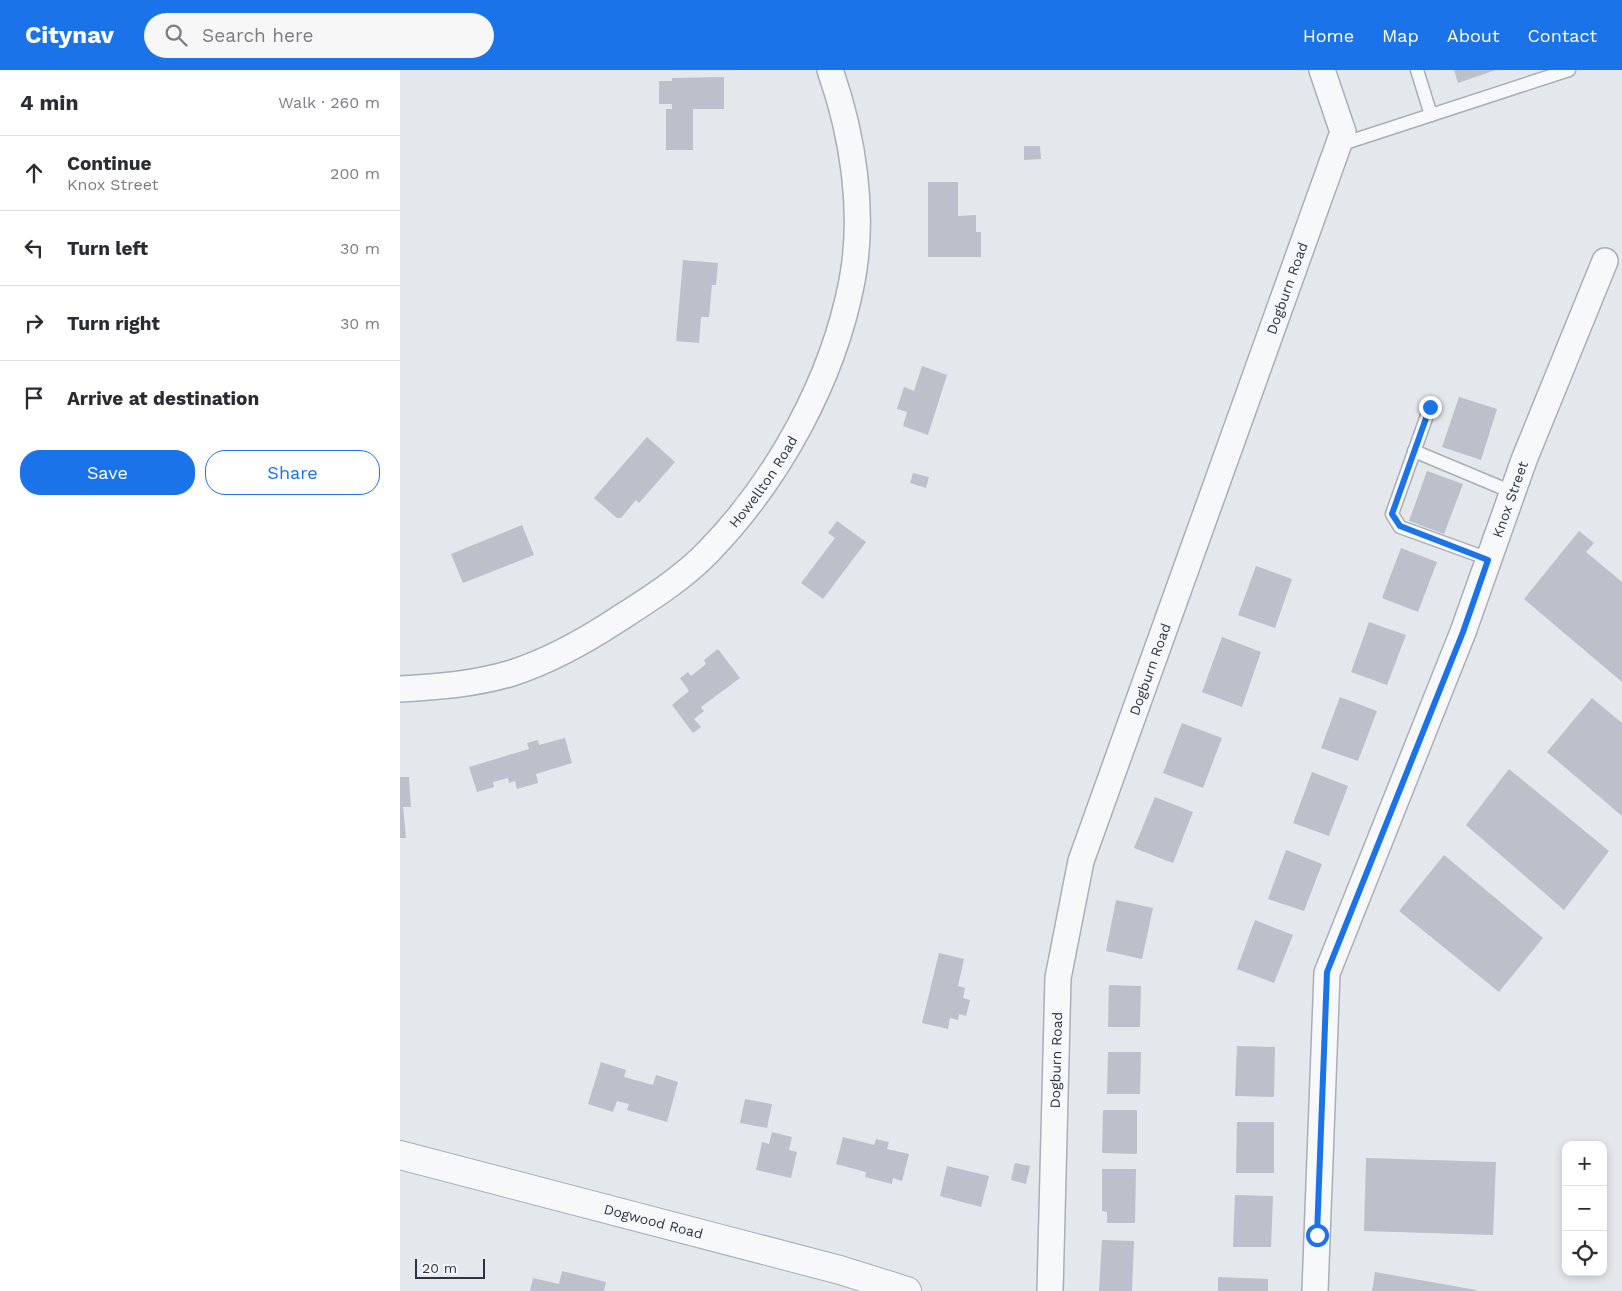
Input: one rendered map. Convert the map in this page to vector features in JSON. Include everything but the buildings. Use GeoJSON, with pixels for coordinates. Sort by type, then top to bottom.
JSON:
{"type":"FeatureCollection","features":[{"type":"Feature","properties":{"kind":"street","name":"Howellton Road"},"geometry":{"type":"LineString","coordinates":[[400,689],[470,684],[513,673],[556,655],[599,632],[653,597],[707,553],[750,504],[785,449],[811,401],[829,360],[852,280],[856,239],[856,196],[852,156],[830,70]]}},
{"type":"Feature","properties":{"kind":"street","name":"Dogburn Road"},"geometry":{"type":"LineString","coordinates":[[1050,1291],[1058,978],[1081,861],[1343,132],[1322,70]]}},
{"type":"Feature","properties":{"kind":"street","name":"Knox Street"},"geometry":{"type":"LineString","coordinates":[[1315,1291],[1327,972],[1463,632],[1512,492],[1606,261]]}},
{"type":"Feature","properties":{"kind":"street","name":"Dogwood Road"},"geometry":{"type":"LineString","coordinates":[[400,1155],[831,1268],[907,1291]]}},
{"type":"Feature","properties":{"kind":"lane"},"geometry":{"type":"LineString","coordinates":[[1417,70],[1431,115]]}},
{"type":"Feature","properties":{"kind":"lane"},"geometry":{"type":"LineString","coordinates":[[1338,146],[1569,70]]}},
{"type":"Feature","properties":{"kind":"lane"},"geometry":{"type":"LineString","coordinates":[[1430,407],[1392,514],[1400,526],[1488,560]]}},
{"type":"Feature","properties":{"kind":"lane"},"geometry":{"type":"LineString","coordinates":[[1414,451],[1512,492]]}},
{"type":"Feature","properties":{"kind":"route"},"geometry":{"type":"LineString","coordinates":[[1317,1235],[1327,972],[1360,894],[1463,632],[1488,560],[1400,526],[1392,514],[1430,407]]}}]}
